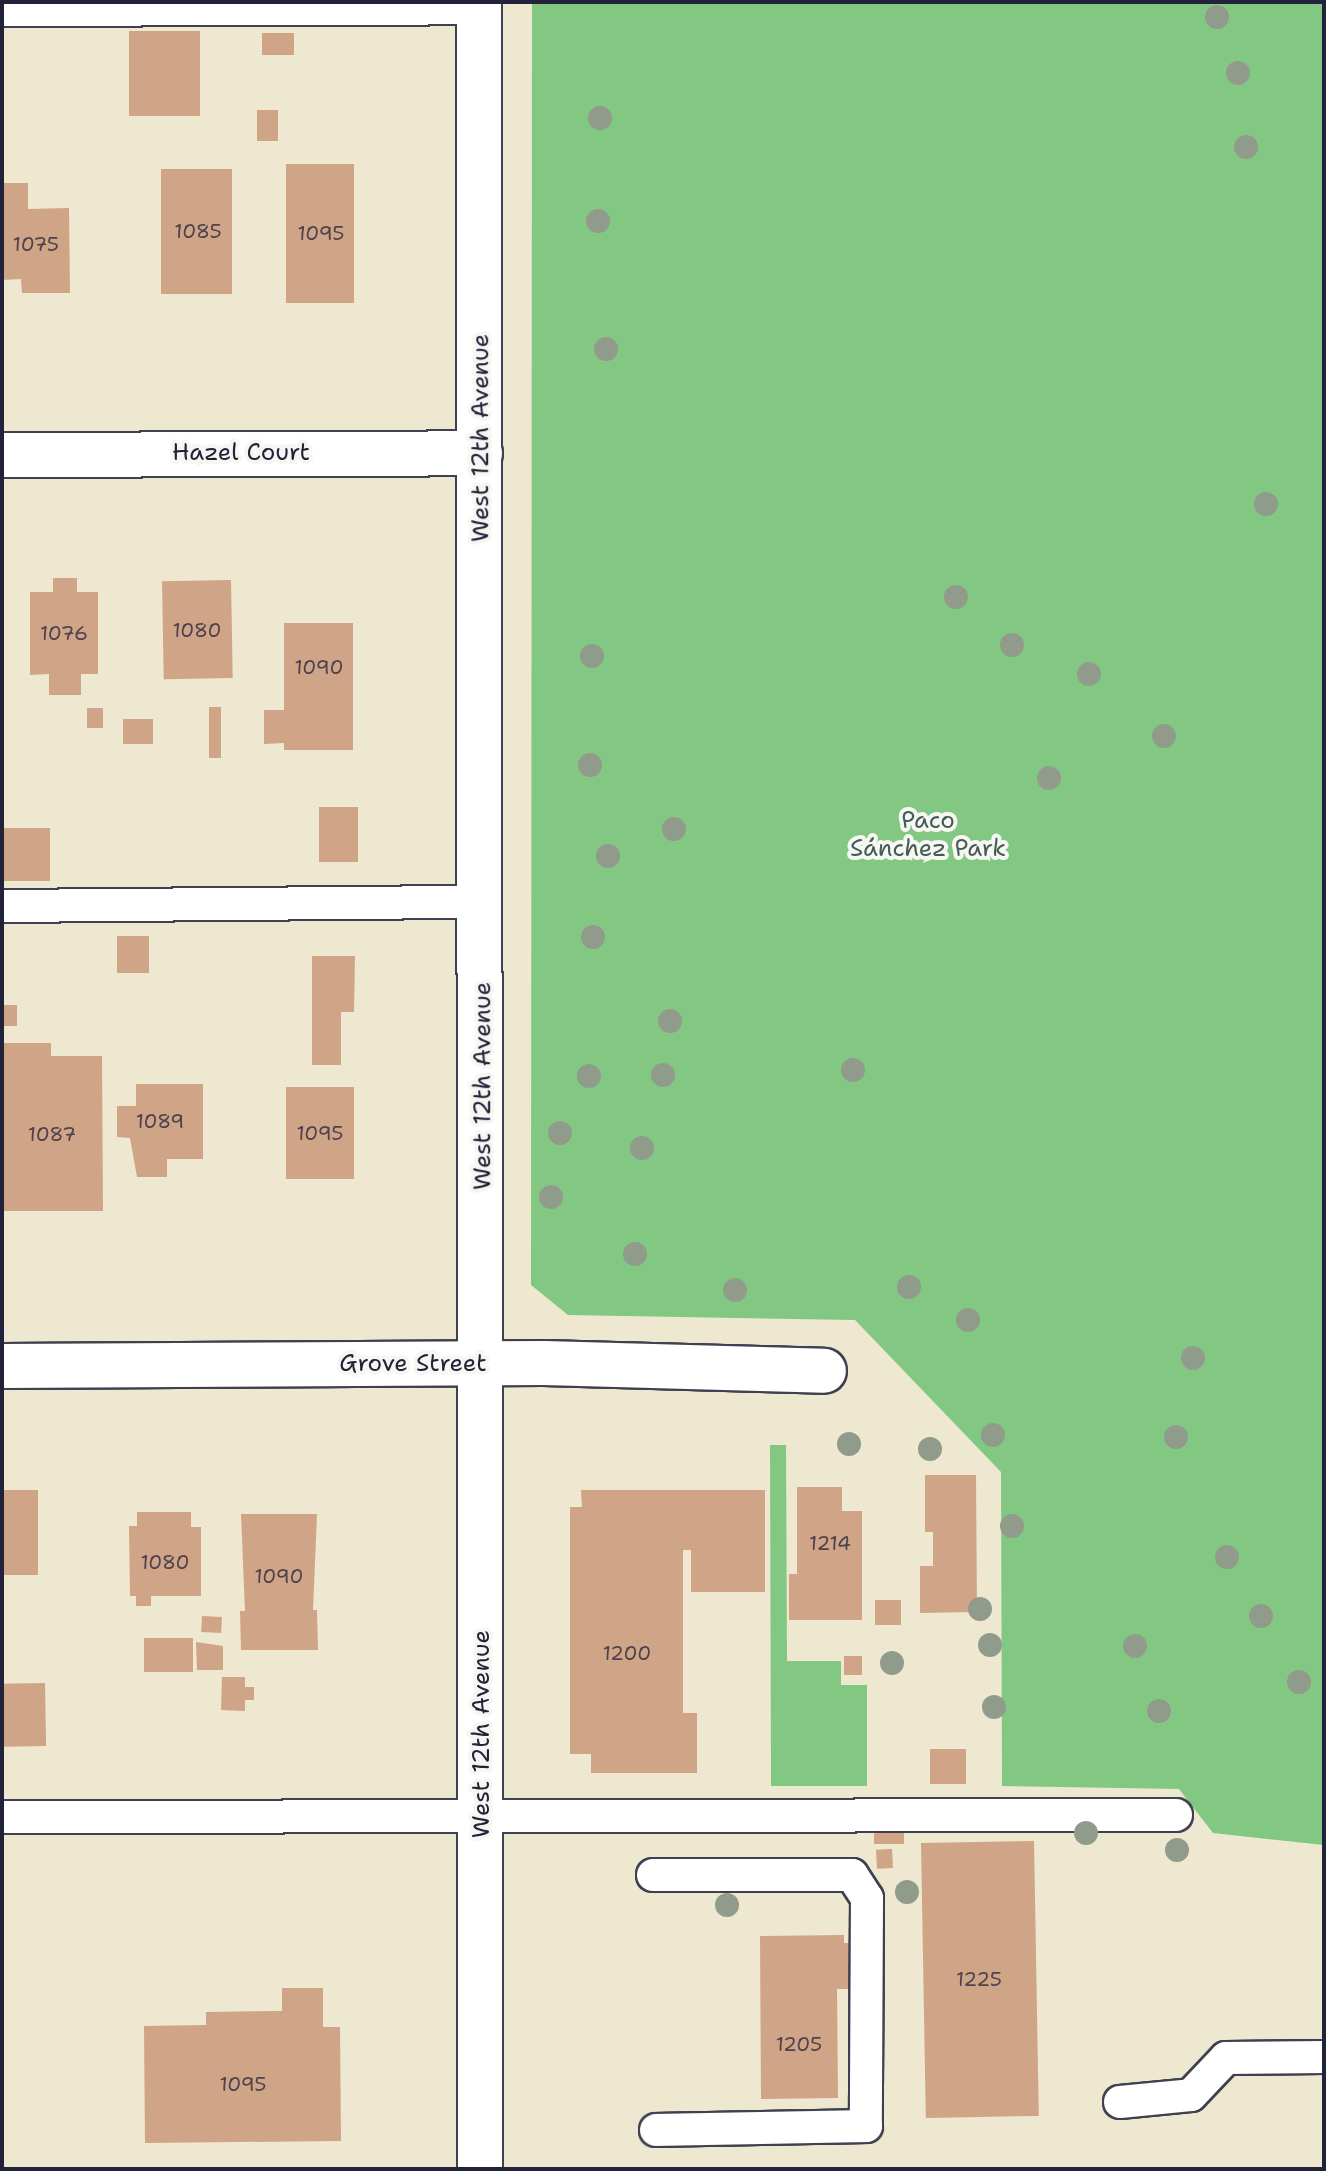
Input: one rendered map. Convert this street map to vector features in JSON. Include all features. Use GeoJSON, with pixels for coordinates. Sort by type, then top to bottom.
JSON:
{"type":"FeatureCollection","features":[{"type":"Feature","properties":{"kind":"street","name":"West 12th Avenue"},"geometry":{"type":"LineString","coordinates":[[479,5],[483,902],[480,2169]]}},
{"type":"Feature","properties":{"kind":"street","name":"Hazel Court"},"geometry":{"type":"LineString","coordinates":[[2,455],[480,453]]}},
{"type":"Feature","properties":{"kind":"street","name":"Grove Street"},"geometry":{"type":"LineString","coordinates":[[2,1366],[482,1365],[824,1371]]}},
{"type":"Feature","properties":{"kind":"lane"},"geometry":{"type":"LineString","coordinates":[[2,10],[479,5]]}},
{"type":"Feature","properties":{"kind":"lane"},"geometry":{"type":"LineString","coordinates":[[2,906],[483,902]]}},
{"type":"Feature","properties":{"kind":"lane"},"geometry":{"type":"LineString","coordinates":[[2,1817],[1176,1815]]}},
{"type":"Feature","properties":{"kind":"lane"},"geometry":{"type":"LineString","coordinates":[[653,1875],[852,1875],[867,1898],[866,2126],[656,2130]]}},
{"type":"Feature","properties":{"kind":"lane"},"geometry":{"type":"LineString","coordinates":[[1120,2102],[1191,2095],[1226,2058],[1324,2057]]}},
{"type":"Feature","properties":{"kind":"green space","name":"Paco Sánchez Park"},"geometry":{"type":"Polygon","coordinates":[[[532,2],[1324,2],[1324,1845],[1213,1833],[1179,1789],[1002,1786],[1001,1472],[855,1320],[568,1315],[531,1285],[532,2]]]}},
{"type":"Feature","properties":{"kind":"green space"},"geometry":{"type":"Polygon","coordinates":[[[770,1445],[786,1445],[787,1661],[841,1661],[841,1685],[867,1685],[867,1786],[771,1786],[770,1445]]]}},
{"type":"Feature","properties":{"kind":"building"},"geometry":{"type":"Polygon","coordinates":[[[129,31],[200,31],[200,116],[129,116],[129,31]]]}},
{"type":"Feature","properties":{"kind":"building"},"geometry":{"type":"Polygon","coordinates":[[[262,33],[294,33],[294,55],[262,55],[262,33]]]}},
{"type":"Feature","properties":{"kind":"building"},"geometry":{"type":"Polygon","coordinates":[[[257,110],[278,110],[278,141],[257,141],[257,110]]]}},
{"type":"Feature","properties":{"kind":"building"},"geometry":{"type":"Polygon","coordinates":[[[286,164],[354,164],[354,303],[286,303],[286,164]]]}},
{"type":"Feature","properties":{"kind":"building"},"geometry":{"type":"Polygon","coordinates":[[[161,169],[232,169],[232,294],[161,294],[161,169]]]}},
{"type":"Feature","properties":{"kind":"building"},"geometry":{"type":"Polygon","coordinates":[[[2,183],[28,183],[28,209],[69,208],[70,293],[22,293],[21,279],[2,280],[2,183]]]}},
{"type":"Feature","properties":{"kind":"building"},"geometry":{"type":"Polygon","coordinates":[[[53,578],[77,578],[77,592],[98,592],[98,674],[81,674],[81,695],[49,695],[49,674],[30,675],[30,592],[53,592],[53,578]]]}},
{"type":"Feature","properties":{"kind":"building"},"geometry":{"type":"Polygon","coordinates":[[[231,580],[233,678],[164,679],[162,581],[231,580]]]}},
{"type":"Feature","properties":{"kind":"building"},"geometry":{"type":"Polygon","coordinates":[[[284,623],[353,623],[353,750],[284,750],[284,743],[264,744],[264,710],[284,710],[284,623]]]}},
{"type":"Feature","properties":{"kind":"building"},"geometry":{"type":"Polygon","coordinates":[[[209,707],[221,707],[221,758],[209,758],[209,707]]]}},
{"type":"Feature","properties":{"kind":"building"},"geometry":{"type":"Polygon","coordinates":[[[87,708],[103,708],[103,728],[87,728],[87,708]]]}},
{"type":"Feature","properties":{"kind":"building"},"geometry":{"type":"Polygon","coordinates":[[[123,719],[153,719],[153,744],[123,744],[123,719]]]}},
{"type":"Feature","properties":{"kind":"building"},"geometry":{"type":"Polygon","coordinates":[[[319,807],[358,807],[358,862],[319,862],[319,807]]]}},
{"type":"Feature","properties":{"kind":"building"},"geometry":{"type":"Polygon","coordinates":[[[2,828],[50,828],[50,881],[2,881],[2,828]]]}},
{"type":"Feature","properties":{"kind":"building"},"geometry":{"type":"Polygon","coordinates":[[[117,936],[149,936],[149,973],[117,973],[117,936]]]}},
{"type":"Feature","properties":{"kind":"building"},"geometry":{"type":"Polygon","coordinates":[[[312,956],[355,956],[354,1012],[341,1012],[341,1065],[312,1065],[312,956]]]}},
{"type":"Feature","properties":{"kind":"building"},"geometry":{"type":"Polygon","coordinates":[[[2,1005],[17,1005],[17,1026],[2,1026],[2,1005]]]}},
{"type":"Feature","properties":{"kind":"building"},"geometry":{"type":"Polygon","coordinates":[[[2,1043],[51,1043],[51,1056],[102,1056],[103,1211],[2,1211],[2,1043]]]}},
{"type":"Feature","properties":{"kind":"building"},"geometry":{"type":"Polygon","coordinates":[[[136,1084],[203,1084],[203,1159],[167,1159],[167,1177],[137,1177],[130,1138],[117,1137],[117,1106],[136,1106],[136,1084]]]}},
{"type":"Feature","properties":{"kind":"building"},"geometry":{"type":"Polygon","coordinates":[[[286,1087],[354,1087],[354,1179],[286,1179],[286,1087]]]}},
{"type":"Feature","properties":{"kind":"building"},"geometry":{"type":"Polygon","coordinates":[[[925,1475],[976,1475],[977,1612],[920,1613],[920,1566],[933,1566],[933,1532],[925,1532],[925,1475]]]}},
{"type":"Feature","properties":{"kind":"building"},"geometry":{"type":"Polygon","coordinates":[[[797,1487],[842,1487],[842,1511],[862,1511],[862,1620],[789,1620],[789,1574],[797,1574],[797,1487]]]}},
{"type":"Feature","properties":{"kind":"building"},"geometry":{"type":"Polygon","coordinates":[[[2,1490],[38,1490],[38,1575],[2,1575],[2,1490]]]}},
{"type":"Feature","properties":{"kind":"building"},"geometry":{"type":"Polygon","coordinates":[[[581,1490],[765,1490],[765,1592],[691,1592],[691,1550],[683,1550],[683,1713],[697,1713],[697,1773],[591,1773],[591,1754],[570,1754],[570,1507],[582,1507],[581,1490]]]}},
{"type":"Feature","properties":{"kind":"building"},"geometry":{"type":"Polygon","coordinates":[[[137,1512],[191,1512],[191,1527],[201,1527],[201,1596],[151,1596],[151,1606],[136,1606],[136,1596],[130,1596],[129,1526],[137,1526],[137,1512]]]}},
{"type":"Feature","properties":{"kind":"building"},"geometry":{"type":"Polygon","coordinates":[[[241,1514],[317,1514],[313,1610],[317,1610],[318,1650],[241,1650],[240,1611],[245,1611],[241,1514]]]}},
{"type":"Feature","properties":{"kind":"building"},"geometry":{"type":"Polygon","coordinates":[[[875,1600],[901,1600],[901,1625],[875,1625],[875,1600]]]}},
{"type":"Feature","properties":{"kind":"building"},"geometry":{"type":"Polygon","coordinates":[[[202,1616],[222,1617],[221,1633],[201,1632],[202,1616]]]}},
{"type":"Feature","properties":{"kind":"building"},"geometry":{"type":"Polygon","coordinates":[[[144,1638],[193,1638],[193,1672],[144,1672],[144,1638]]]}},
{"type":"Feature","properties":{"kind":"building"},"geometry":{"type":"Polygon","coordinates":[[[196,1642],[223,1646],[223,1670],[197,1670],[196,1642]]]}},
{"type":"Feature","properties":{"kind":"building"},"geometry":{"type":"Polygon","coordinates":[[[844,1656],[862,1656],[862,1675],[844,1675],[844,1656]]]}},
{"type":"Feature","properties":{"kind":"building"},"geometry":{"type":"Polygon","coordinates":[[[222,1677],[245,1677],[245,1687],[254,1687],[254,1700],[245,1700],[245,1711],[221,1710],[222,1677]]]}},
{"type":"Feature","properties":{"kind":"building"},"geometry":{"type":"Polygon","coordinates":[[[45,1683],[46,1746],[3,1747],[2,1684],[45,1683]]]}},
{"type":"Feature","properties":{"kind":"building"},"geometry":{"type":"Polygon","coordinates":[[[930,1749],[966,1749],[966,1784],[930,1784],[930,1749]]]}},
{"type":"Feature","properties":{"kind":"building"},"geometry":{"type":"Polygon","coordinates":[[[874,1829],[904,1829],[904,1844],[874,1844],[874,1829]]]}},
{"type":"Feature","properties":{"kind":"building"},"geometry":{"type":"Polygon","coordinates":[[[1034,1841],[1039,2116],[926,2118],[921,1843],[1034,1841]]]}},
{"type":"Feature","properties":{"kind":"building"},"geometry":{"type":"Polygon","coordinates":[[[892,1849],[893,1868],[877,1869],[876,1850],[892,1849]]]}},
{"type":"Feature","properties":{"kind":"building"},"geometry":{"type":"Polygon","coordinates":[[[844,1935],[844,1943],[853,1943],[853,1989],[837,1989],[838,2098],[761,2099],[760,1936],[844,1935]]]}},
{"type":"Feature","properties":{"kind":"building"},"geometry":{"type":"Polygon","coordinates":[[[282,1988],[323,1988],[323,2027],[340,2027],[341,2141],[145,2143],[144,2026],[206,2025],[206,2012],[282,2011],[282,1988]]]}}]}
